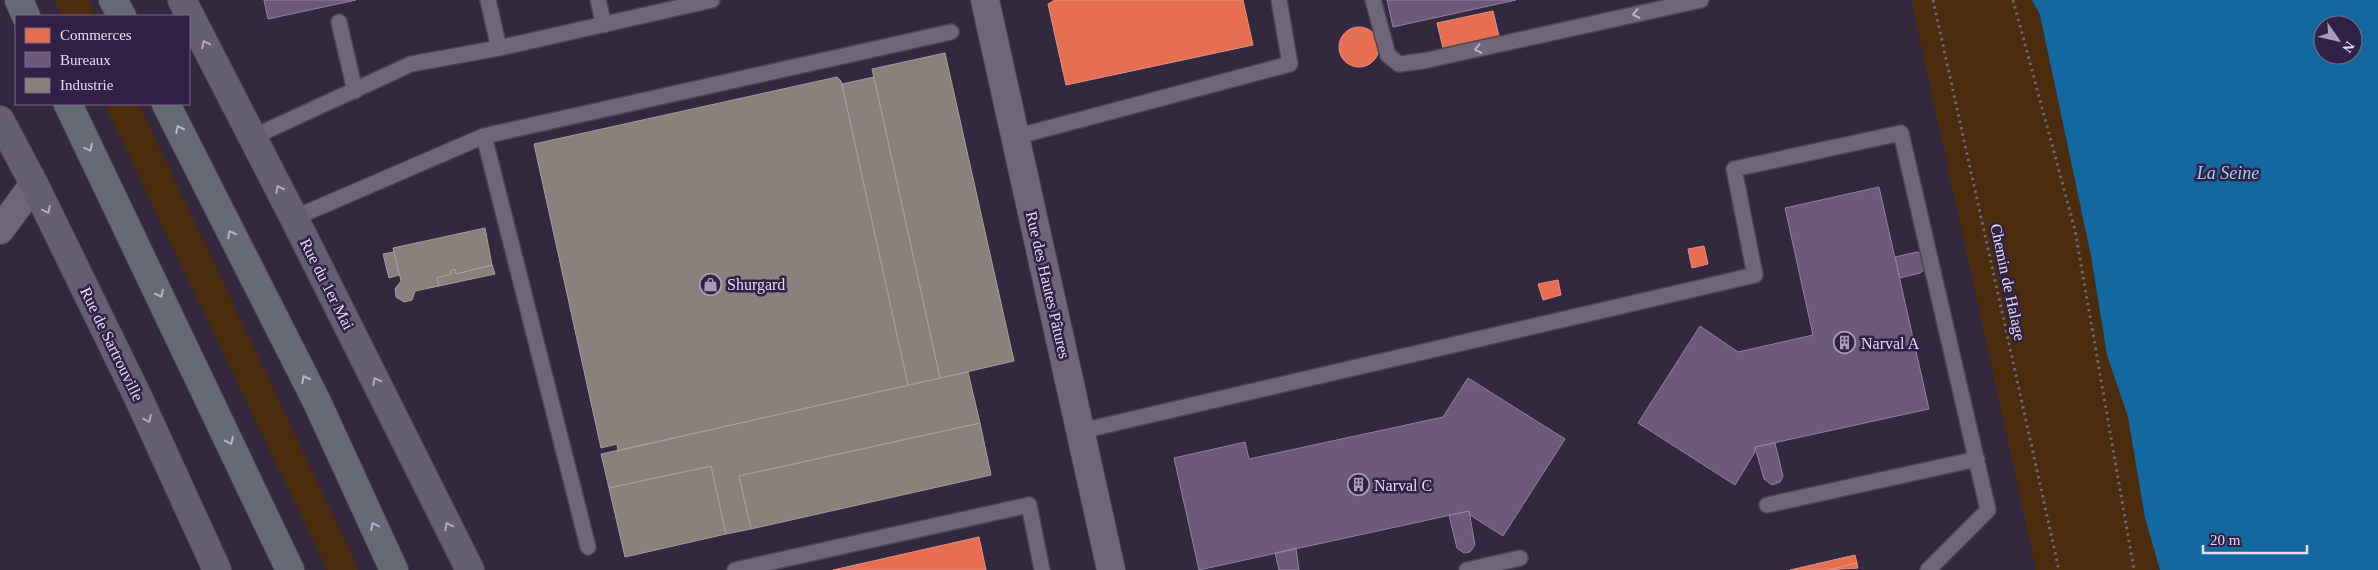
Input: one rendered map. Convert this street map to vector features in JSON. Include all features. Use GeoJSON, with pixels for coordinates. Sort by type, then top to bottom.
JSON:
{"type":"FeatureCollection","features":[{"type":"Feature","properties":{"kind":"highway"},"geometry":{"type":"LineString","coordinates":[[18,0],[26,15]]}},
{"type":"Feature","properties":{"kind":"highway"},"geometry":{"type":"LineString","coordinates":[[113,0],[121,15]]}},
{"type":"Feature","properties":{"kind":"highway"},"geometry":{"type":"LineString","coordinates":[[68,105],[290,570]]}},
{"type":"Feature","properties":{"kind":"highway"},"geometry":{"type":"LineString","coordinates":[[167,105],[317,402],[394,570]]}},
{"type":"Feature","properties":{"kind":"main road","name":"Rue du 1er Mai"},"geometry":{"type":"LineString","coordinates":[[182,0],[190,15]]}},
{"type":"Feature","properties":{"kind":"main road","name":"Rue du 1er Mai"},"geometry":{"type":"LineString","coordinates":[[190,16],[294,218],[470,570]]}},
{"type":"Feature","properties":{"kind":"main road","name":"Rue de Sartrouville"},"geometry":{"type":"LineString","coordinates":[[0,120],[34,184],[138,397],[217,570]]}},
{"type":"Feature","properties":{"kind":"street","name":"Rue des Hautes Pâtures"},"geometry":{"type":"LineString","coordinates":[[985,0],[1110,570]]}},
{"type":"Feature","properties":{"kind":"street"},"geometry":{"type":"LineString","coordinates":[[0,230],[34,184]]}},
{"type":"Feature","properties":{"kind":"lane"},"geometry":{"type":"LineString","coordinates":[[488,0],[499,48]]}},
{"type":"Feature","properties":{"kind":"lane"},"geometry":{"type":"LineString","coordinates":[[598,0],[604,25]]}},
{"type":"Feature","properties":{"kind":"lane"},"geometry":{"type":"LineString","coordinates":[[253,138],[411,64],[499,48],[712,0]]}},
{"type":"Feature","properties":{"kind":"lane"},"geometry":{"type":"LineString","coordinates":[[1016,137],[1290,64],[1279,0]]}},
{"type":"Feature","properties":{"kind":"lane"},"geometry":{"type":"LineString","coordinates":[[1373,0],[1388,55],[1399,64],[1423,61],[1701,0]]}},
{"type":"Feature","properties":{"kind":"lane"},"geometry":{"type":"LineString","coordinates":[[339,22],[356,91]]}},
{"type":"Feature","properties":{"kind":"lane"},"geometry":{"type":"LineString","coordinates":[[294,218],[484,136],[951,32]]}},
{"type":"Feature","properties":{"kind":"lane"},"geometry":{"type":"LineString","coordinates":[[1081,431],[1755,275],[1734,168],[1901,132],[1988,510],[1928,570]]}},
{"type":"Feature","properties":{"kind":"lane"},"geometry":{"type":"LineString","coordinates":[[484,136],[588,547]]}},
{"type":"Feature","properties":{"kind":"lane"},"geometry":{"type":"LineString","coordinates":[[1767,505],[1977,459]]}},
{"type":"Feature","properties":{"kind":"lane"},"geometry":{"type":"LineString","coordinates":[[735,570],[1029,505],[1042,570]]}},
{"type":"Feature","properties":{"kind":"lane"},"geometry":{"type":"LineString","coordinates":[[1467,570],[1520,558]]}},
{"type":"Feature","properties":{"kind":"path","name":"Chemin de Halage"},"geometry":{"type":"LineString","coordinates":[[1933,0],[2059,570]]}},
{"type":"Feature","properties":{"kind":"path"},"geometry":{"type":"LineString","coordinates":[[2014,0],[2076,230],[2134,570]]}},
{"type":"Feature","properties":{"kind":"shaded area"},"geometry":{"type":"Polygon","coordinates":[[[54,0],[89,0],[96,15],[62,15],[54,0]]]}},
{"type":"Feature","properties":{"kind":"shaded area"},"geometry":{"type":"Polygon","coordinates":[[[1911,0],[2032,0],[2040,15],[2091,256],[2107,355],[2128,417],[2145,518],[2160,570],[2036,570],[1911,0]]]}},
{"type":"Feature","properties":{"kind":"shaded area"},"geometry":{"type":"Polygon","coordinates":[[[104,105],[139,105],[359,570],[327,570],[104,105]]]}},
{"type":"Feature","properties":{"kind":"water","name":"La Seine"},"geometry":{"type":"Polygon","coordinates":[[[2032,0],[2378,0],[2378,570],[2160,570],[2145,518],[2128,417],[2107,355],[2091,256],[2040,15],[2032,0]]]}},
{"type":"Feature","properties":{"kind":"building: Commerces"},"geometry":{"type":"Polygon","coordinates":[[[1055,0],[1243,0],[1253,45],[1066,85],[1048,4],[1055,0]]]}},
{"type":"Feature","properties":{"kind":"building: Commerces"},"geometry":{"type":"Polygon","coordinates":[[[1493,11],[1499,36],[1443,48],[1437,23],[1493,11]]]}},
{"type":"Feature","properties":{"kind":"building: Commerces"},"geometry":{"type":"Polygon","coordinates":[[[1363,27],[1370,30],[1376,36],[1379,47],[1378,55],[1370,64],[1363,67],[1355,67],[1348,64],[1340,55],[1339,43],[1342,36],[1351,28],[1363,27]]]}},
{"type":"Feature","properties":{"kind":"building: Commerces"},"geometry":{"type":"Polygon","coordinates":[[[1704,246],[1708,264],[1692,268],[1688,249],[1704,246]]]}},
{"type":"Feature","properties":{"kind":"building: Commerces"},"geometry":{"type":"Polygon","coordinates":[[[1558,280],[1561,295],[1543,300],[1538,284],[1558,280]]]}},
{"type":"Feature","properties":{"kind":"building: Commerces"},"geometry":{"type":"Polygon","coordinates":[[[979,537],[986,570],[833,570],[979,537]]]}},
{"type":"Feature","properties":{"kind":"building: Commerces"},"geometry":{"type":"Polygon","coordinates":[[[1855,555],[1857,563],[1827,570],[1790,570],[1855,555]]]}},
{"type":"Feature","properties":{"kind":"building: Commerces"},"geometry":{"type":"Polygon","coordinates":[[[1857,563],[1858,568],[1827,570],[1857,563]]]}},
{"type":"Feature","properties":{"kind":"building: Bureaux"},"geometry":{"type":"Polygon","coordinates":[[[264,0],[356,0],[268,19],[264,0]]]}},
{"type":"Feature","properties":{"kind":"building: Bureaux"},"geometry":{"type":"Polygon","coordinates":[[[1387,0],[1516,0],[1393,27],[1387,0]]]}},
{"type":"Feature","properties":{"kind":"building: Bureaux","name":"Narval A"},"geometry":{"type":"Polygon","coordinates":[[[1879,187],[1929,409],[1755,447],[1755,452],[1735,485],[1638,423],[1700,326],[1738,352],[1813,335],[1785,208],[1879,187]]]}},
{"type":"Feature","properties":{"kind":"building: Bureaux"},"geometry":{"type":"Polygon","coordinates":[[[1917,252],[1921,253],[1926,269],[1920,273],[1900,278],[1895,257],[1917,252]]]}},
{"type":"Feature","properties":{"kind":"building: Bureaux","name":"Narval C"},"geometry":{"type":"Polygon","coordinates":[[[1468,378],[1565,439],[1503,536],[1470,515],[1469,511],[1199,570],[1174,458],[1245,442],[1249,459],[1443,417],[1468,378]]]}},
{"type":"Feature","properties":{"kind":"building: Bureaux"},"geometry":{"type":"Polygon","coordinates":[[[1775,443],[1783,476],[1780,482],[1772,485],[1764,479],[1755,447],[1775,443]]]}},
{"type":"Feature","properties":{"kind":"building: Bureaux"},"geometry":{"type":"Polygon","coordinates":[[[1469,511],[1475,545],[1470,552],[1464,553],[1457,548],[1449,515],[1469,511]]]}},
{"type":"Feature","properties":{"kind":"building: Bureaux"},"geometry":{"type":"Polygon","coordinates":[[[1296,548],[1299,570],[1279,570],[1275,553],[1296,548]]]}},
{"type":"Feature","properties":{"kind":"building: Industrie"},"geometry":{"type":"Polygon","coordinates":[[[945,53],[1014,361],[940,378],[872,69],[945,53]]]}},
{"type":"Feature","properties":{"kind":"building: Industrie"},"geometry":{"type":"Polygon","coordinates":[[[837,77],[841,81],[908,385],[618,451],[617,444],[601,448],[534,144],[837,77]]]}},
{"type":"Feature","properties":{"kind":"building: Industrie"},"geometry":{"type":"Polygon","coordinates":[[[874,77],[940,378],[908,385],[842,84],[874,77]]]}},
{"type":"Feature","properties":{"kind":"building: Industrie"},"geometry":{"type":"Polygon","coordinates":[[[485,228],[492,265],[456,274],[455,269],[451,271],[451,274],[437,278],[439,286],[415,291],[412,300],[404,302],[396,297],[395,289],[401,281],[393,248],[485,228]]]}},
{"type":"Feature","properties":{"kind":"building: Industrie"},"geometry":{"type":"Polygon","coordinates":[[[394,252],[399,275],[389,278],[383,254],[394,252]]]}},
{"type":"Feature","properties":{"kind":"building: Industrie"},"geometry":{"type":"Polygon","coordinates":[[[492,265],[495,274],[439,286],[437,278],[451,274],[451,271],[455,269],[456,274],[492,265]]]}},
{"type":"Feature","properties":{"kind":"building: Industrie"},"geometry":{"type":"Polygon","coordinates":[[[968,372],[980,423],[739,476],[751,529],[726,534],[711,466],[609,488],[601,454],[968,372]]]}},
{"type":"Feature","properties":{"kind":"building: Industrie"},"geometry":{"type":"Polygon","coordinates":[[[980,423],[991,475],[751,529],[739,476],[980,423]]]}},
{"type":"Feature","properties":{"kind":"building: Industrie"},"geometry":{"type":"Polygon","coordinates":[[[711,466],[726,534],[625,557],[609,488],[711,466]]]}},
{"type":"Feature","properties":{"kind":"place","name":"Shurgard"},"geometry":{"type":"Point","coordinates":[711,284]}},
{"type":"Feature","properties":{"kind":"place","name":"Narval A"},"geometry":{"type":"Point","coordinates":[1845,343]}},
{"type":"Feature","properties":{"kind":"place","name":"Narval C"},"geometry":{"type":"Point","coordinates":[1358,485]}}]}
